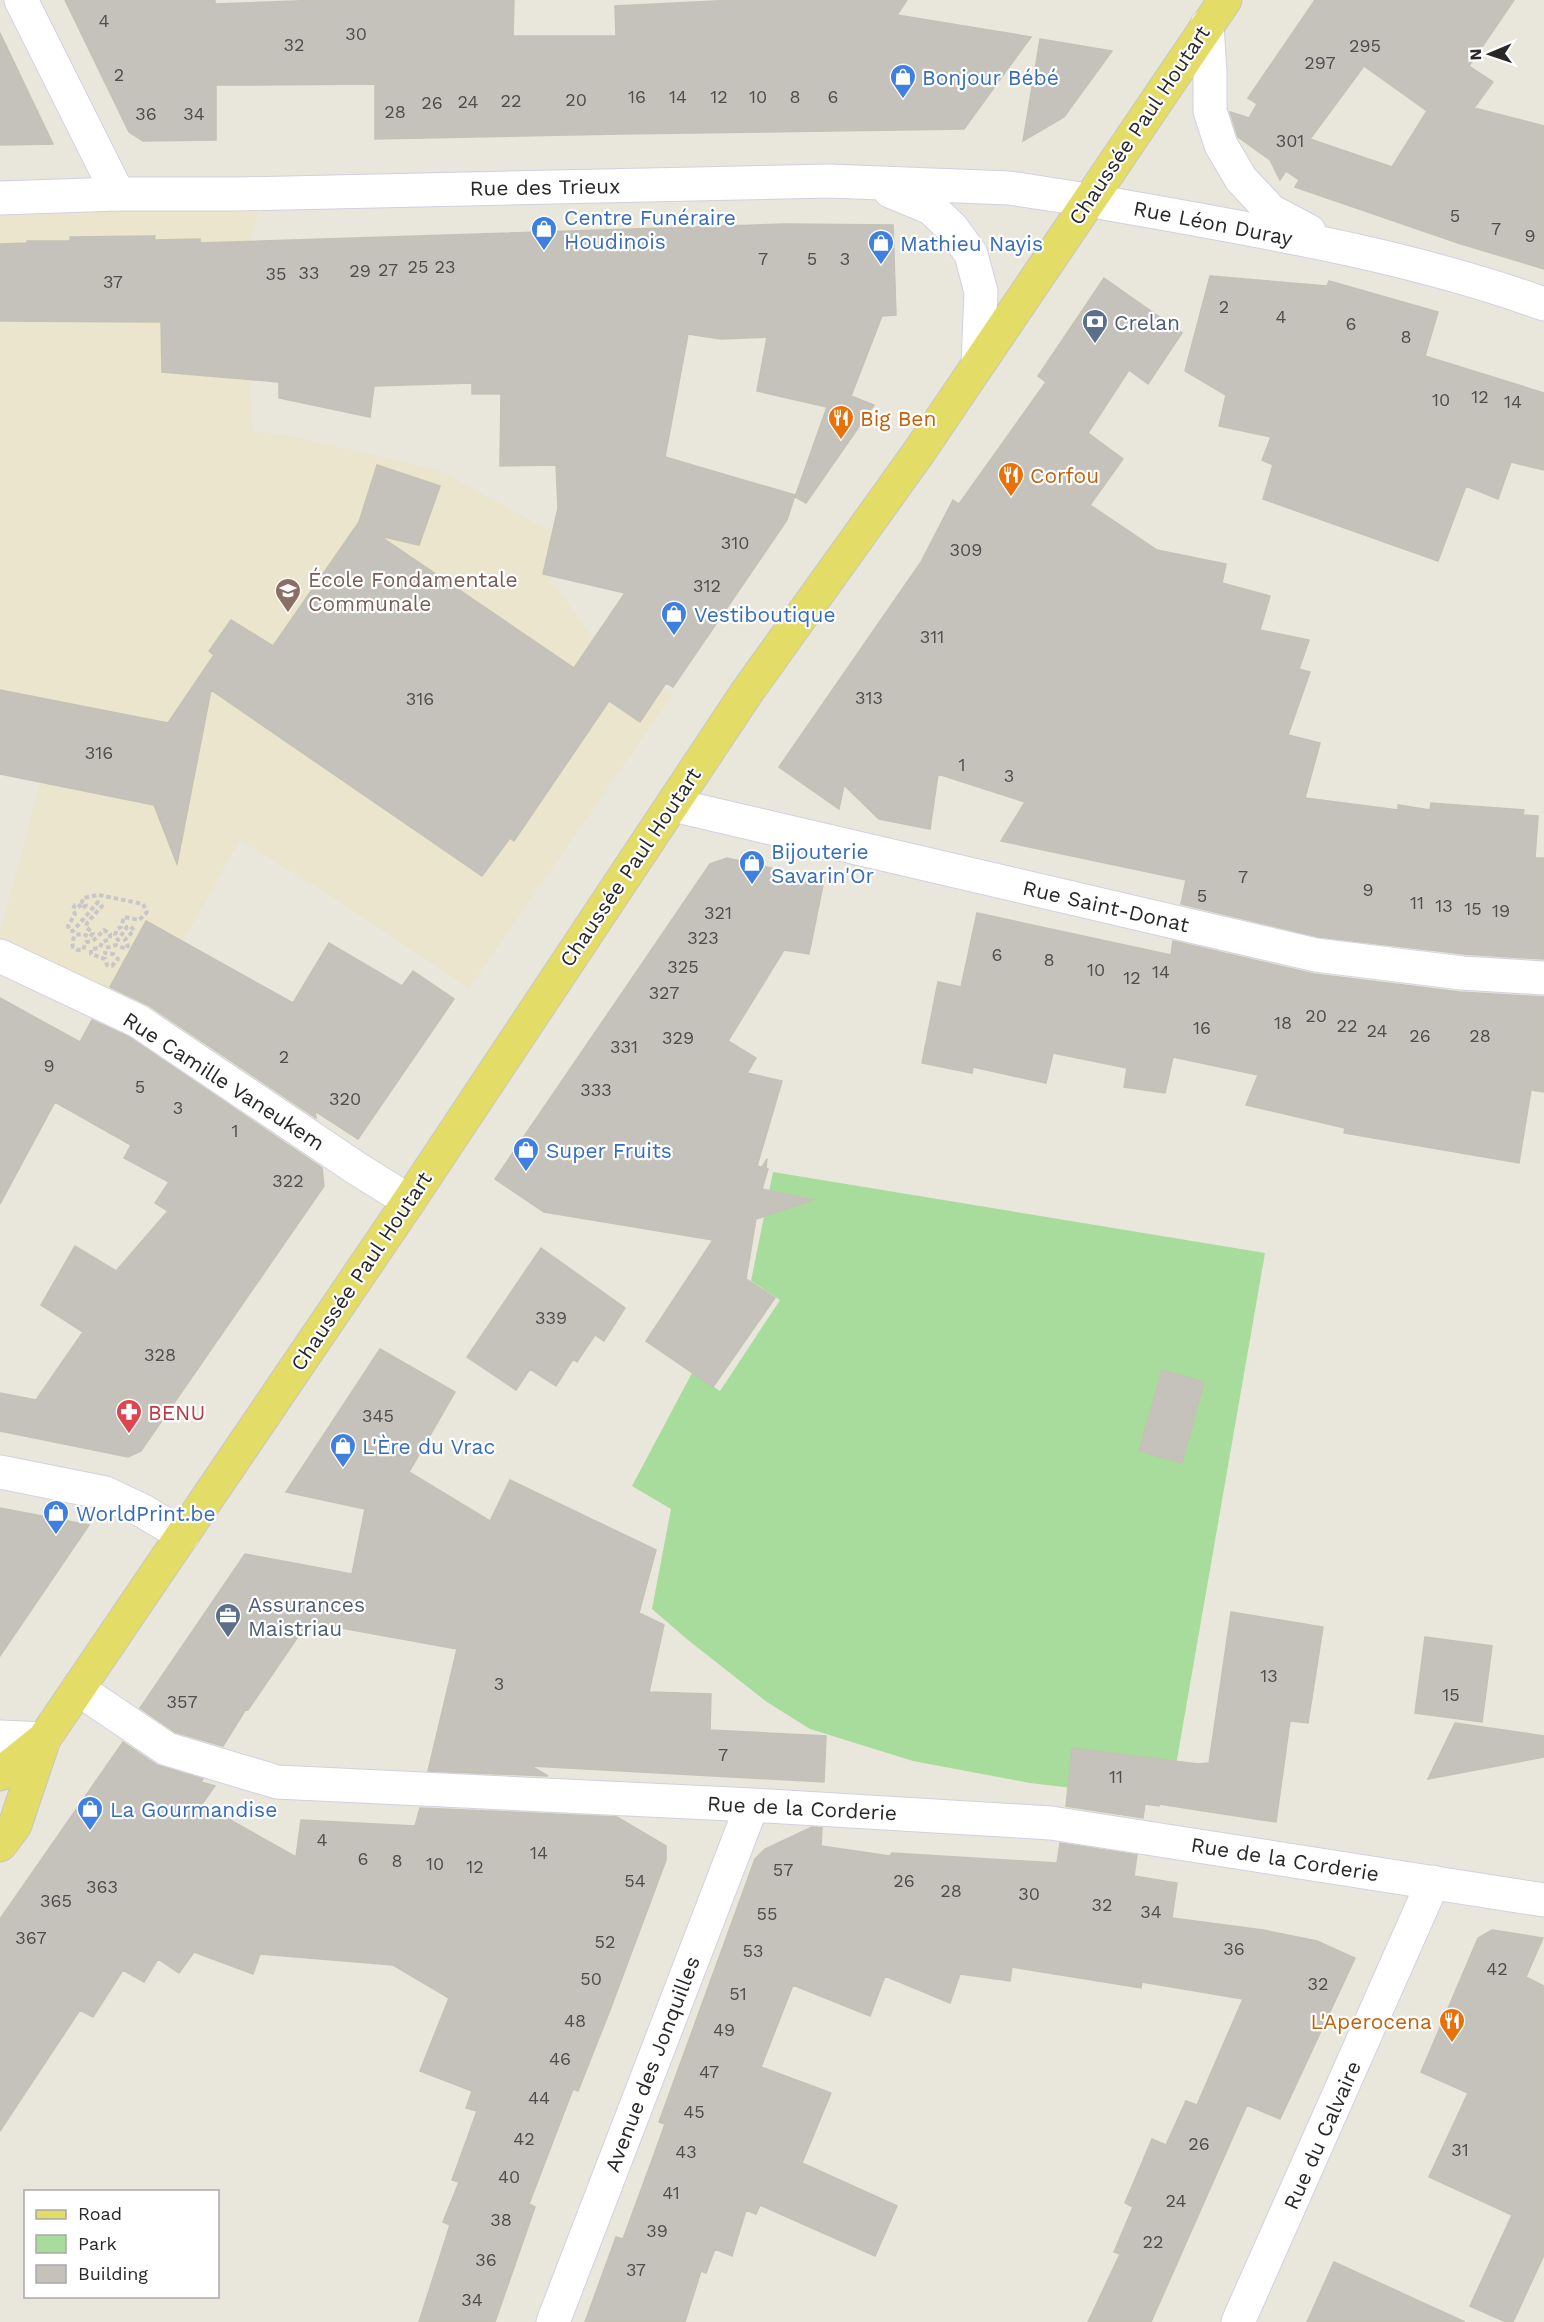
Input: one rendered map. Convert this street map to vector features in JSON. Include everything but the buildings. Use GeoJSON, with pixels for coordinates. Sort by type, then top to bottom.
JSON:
{"type":"FeatureCollection","features":[{"type":"Feature","properties":{"kind":"main road","name":"Chaussée Paul Houtart"},"geometry":{"type":"LineString","coordinates":[[0,1845],[15,1824],[44,1739],[409,1201],[608,898],[673,805],[747,692],[919,452],[1216,12]]}},
{"type":"Feature","properties":{"kind":"main road","name":"Chaussée Paul Houtart"},"geometry":{"type":"LineString","coordinates":[[0,1774],[44,1739]]}},
{"type":"Feature","properties":{"kind":"street"},"geometry":{"type":"LineString","coordinates":[[21,0],[118,194]]}},
{"type":"Feature","properties":{"kind":"street","name":"Rue Léon Duray"},"geometry":{"type":"LineString","coordinates":[[1216,12],[1210,72],[1210,111],[1221,145],[1241,179],[1271,211],[1337,246]]}},
{"type":"Feature","properties":{"kind":"street","name":"Rue des Trieux"},"geometry":{"type":"LineString","coordinates":[[0,198],[817,181],[1009,188],[1088,200]]}},
{"type":"Feature","properties":{"kind":"street"},"geometry":{"type":"LineString","coordinates":[[872,183],[931,208],[952,228],[971,254],[981,292],[978,364]]}},
{"type":"Feature","properties":{"kind":"street","name":"Rue Léon Duray"},"geometry":{"type":"LineString","coordinates":[[1088,200],[1337,246],[1497,287],[1544,304]]}},
{"type":"Feature","properties":{"kind":"street","name":"Rue Saint-Donat"},"geometry":{"type":"LineString","coordinates":[[673,805],[1316,955],[1462,973],[1544,978]]}},
{"type":"Feature","properties":{"kind":"street","name":"Rue Camille Vaneukem"},"geometry":{"type":"LineString","coordinates":[[0,956],[138,1021],[356,1168],[409,1201]]}},
{"type":"Feature","properties":{"kind":"street"},"geometry":{"type":"LineString","coordinates":[[0,1472],[105,1493],[143,1511],[183,1535]]}},
{"type":"Feature","properties":{"kind":"street","name":"Rue de la Corderie"},"geometry":{"type":"LineString","coordinates":[[78,1689],[167,1749],[277,1782],[752,1805],[1051,1823],[1544,1900]]}},
{"type":"Feature","properties":{"kind":"street"},"geometry":{"type":"LineString","coordinates":[[0,1737],[44,1739]]}},
{"type":"Feature","properties":{"kind":"street","name":"Avenue des Jonquilles"},"geometry":{"type":"LineString","coordinates":[[553,2322],[752,1805]]}},
{"type":"Feature","properties":{"kind":"street","name":"Rue du Calvaire"},"geometry":{"type":"LineString","coordinates":[[1239,2322],[1433,1882]]}},
{"type":"Feature","properties":{"kind":"path"},"geometry":{"type":"LineString","coordinates":[[99,895],[143,904],[147,912],[142,920],[124,917],[121,927],[117,929],[115,935],[118,940],[127,927],[130,926],[134,930],[125,939],[128,946],[126,949],[116,945],[106,948],[105,953],[113,954],[118,959],[112,966],[107,964],[105,959],[92,954],[91,949],[100,948],[102,942],[111,939],[110,934],[105,930],[98,937],[86,942],[83,950],[72,946],[75,934],[90,937],[93,933],[86,927],[87,923],[102,906],[98,902],[78,926],[73,931],[69,931],[68,926],[75,914],[73,909],[75,905],[78,904],[82,909],[86,907],[87,904],[81,902],[83,898],[99,895]]}},
{"type":"Feature","properties":{"kind":"shaded area","name":"École Fondamentale Communale"},"geometry":{"type":"Polygon","coordinates":[[[264,193],[250,241],[246,327],[253,432],[282,434],[439,470],[561,537],[550,579],[601,649],[673,694],[469,988],[321,890],[240,840],[138,1021],[0,956],[0,933],[41,780],[0,773],[0,198],[264,193]]]}},
{"type":"Feature","properties":{"kind":"green space"},"geometry":{"type":"Polygon","coordinates":[[[773,1172],[1265,1253],[1176,1765],[1081,1789],[1030,1783],[913,1761],[810,1729],[767,1702],[652,1609],[671,1509],[632,1486],[692,1373],[720,1391],[780,1300],[751,1281],[773,1172]]]}},
{"type":"Feature","properties":{"kind":"place","name":"Bonjour Bébé"},"geometry":{"type":"Point","coordinates":[903,100]}},
{"type":"Feature","properties":{"kind":"place","name":"Centre Funéraire Houdinois"},"geometry":{"type":"Point","coordinates":[544,252]}},
{"type":"Feature","properties":{"kind":"place","name":"Mathieu Nayis"},"geometry":{"type":"Point","coordinates":[881,266]}},
{"type":"Feature","properties":{"kind":"place","name":"Crelan"},"geometry":{"type":"Point","coordinates":[1095,345]}},
{"type":"Feature","properties":{"kind":"place","name":"Big Ben"},"geometry":{"type":"Point","coordinates":[841,441]}},
{"type":"Feature","properties":{"kind":"place","name":"Corfou"},"geometry":{"type":"Point","coordinates":[1011,498]}},
{"type":"Feature","properties":{"kind":"place","name":"École Fondamentale Communale"},"geometry":{"type":"Point","coordinates":[288,614]}},
{"type":"Feature","properties":{"kind":"place","name":"Vestiboutique"},"geometry":{"type":"Point","coordinates":[674,637]}},
{"type":"Feature","properties":{"kind":"place","name":"Bijouterie Savarin'Or"},"geometry":{"type":"Point","coordinates":[752,886]}},
{"type":"Feature","properties":{"kind":"place","name":"Super Fruits"},"geometry":{"type":"Point","coordinates":[526,1173]}},
{"type":"Feature","properties":{"kind":"place","name":"BENU"},"geometry":{"type":"Point","coordinates":[129,1435]}},
{"type":"Feature","properties":{"kind":"place","name":"L'Ère du Vrac"},"geometry":{"type":"Point","coordinates":[343,1469]}},
{"type":"Feature","properties":{"kind":"place","name":"WorldPrint.be"},"geometry":{"type":"Point","coordinates":[56,1536]}},
{"type":"Feature","properties":{"kind":"place","name":"Assurances Maistriau"},"geometry":{"type":"Point","coordinates":[228,1639]}},
{"type":"Feature","properties":{"kind":"place","name":"La Gourmandise"},"geometry":{"type":"Point","coordinates":[90,1832]}},
{"type":"Feature","properties":{"kind":"place","name":"L'Aperocena"},"geometry":{"type":"Point","coordinates":[1452,2044]}}]}
